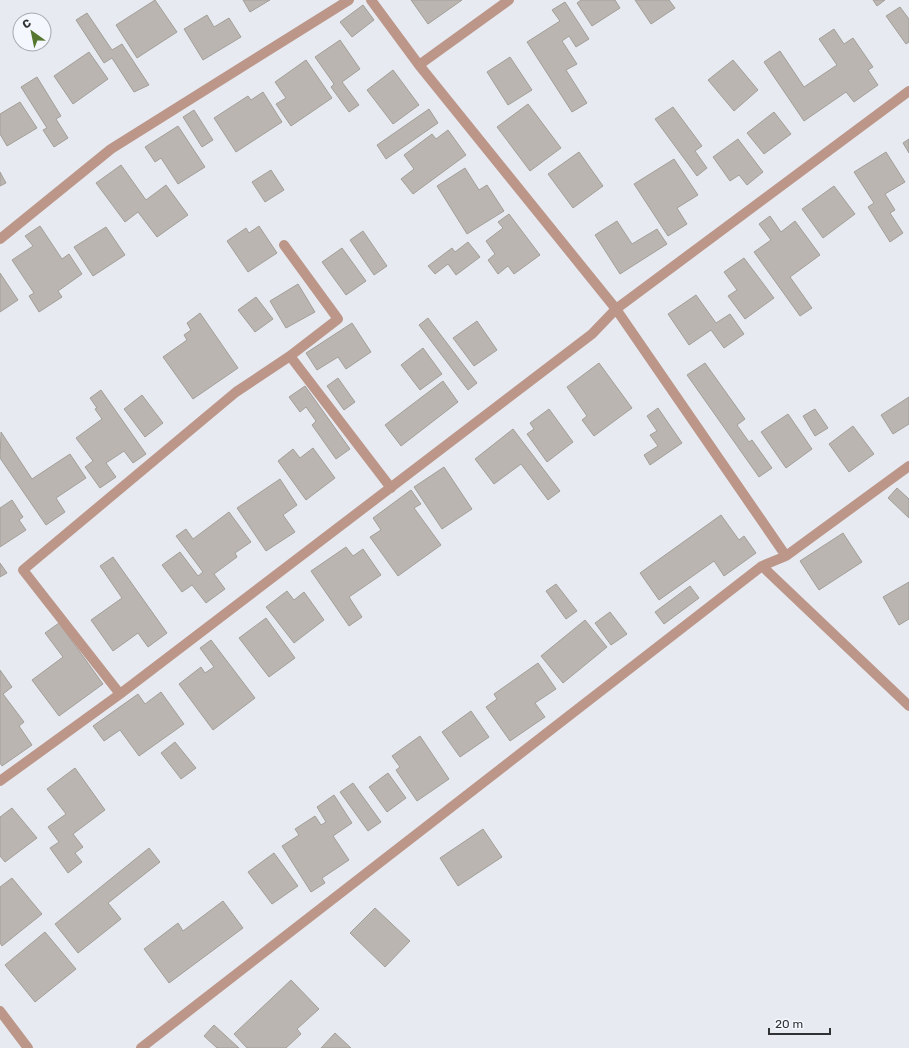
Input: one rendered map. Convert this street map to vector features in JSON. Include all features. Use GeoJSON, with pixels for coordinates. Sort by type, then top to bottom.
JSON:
{"type":"FeatureCollection","features":[{"type":"Feature","properties":{"kind":"street"},"geometry":{"type":"LineString","coordinates":[[0,239],[111,149],[349,0]]}},
{"type":"Feature","properties":{"kind":"street"},"geometry":{"type":"LineString","coordinates":[[371,0],[419,65],[616,309],[786,556]]}},
{"type":"Feature","properties":{"kind":"street"},"geometry":{"type":"LineString","coordinates":[[419,65],[509,0]]}},
{"type":"Feature","properties":{"kind":"street"},"geometry":{"type":"LineString","coordinates":[[0,781],[120,694],[592,334],[616,309],[909,91]]}},
{"type":"Feature","properties":{"kind":"street"},"geometry":{"type":"LineString","coordinates":[[120,694],[24,570],[236,392],[290,356],[338,319],[284,245]]}},
{"type":"Feature","properties":{"kind":"street"},"geometry":{"type":"LineString","coordinates":[[290,356],[391,488]]}},
{"type":"Feature","properties":{"kind":"street"},"geometry":{"type":"LineString","coordinates":[[141,1048],[762,566],[786,556],[909,466]]}},
{"type":"Feature","properties":{"kind":"street"},"geometry":{"type":"LineString","coordinates":[[762,566],[909,706]]}},
{"type":"Feature","properties":{"kind":"street"},"geometry":{"type":"LineString","coordinates":[[0,1010],[28,1048]]}},
{"type":"Feature","properties":{"kind":"building"},"geometry":{"type":"Polygon","coordinates":[[[155,0],[177,32],[137,58],[116,25],[155,0]]]}},
{"type":"Feature","properties":{"kind":"building"},"geometry":{"type":"Polygon","coordinates":[[[243,0],[270,0],[250,12],[243,0]]]}},
{"type":"Feature","properties":{"kind":"building"},"geometry":{"type":"Polygon","coordinates":[[[411,0],[462,0],[428,24],[411,0]]]}},
{"type":"Feature","properties":{"kind":"building"},"geometry":{"type":"Polygon","coordinates":[[[581,0],[615,0],[620,8],[592,26],[577,3],[581,0]]]}},
{"type":"Feature","properties":{"kind":"building"},"geometry":{"type":"Polygon","coordinates":[[[635,0],[669,0],[675,8],[651,24],[635,0]]]}},
{"type":"Feature","properties":{"kind":"building"},"geometry":{"type":"Polygon","coordinates":[[[873,0],[885,0],[877,6],[873,0]]]}},
{"type":"Feature","properties":{"kind":"building"},"geometry":{"type":"Polygon","coordinates":[[[565,2],[589,39],[576,47],[569,36],[562,41],[577,64],[566,70],[587,103],[572,112],[527,42],[560,21],[552,10],[565,2]]]}},
{"type":"Feature","properties":{"kind":"building"},"geometry":{"type":"Polygon","coordinates":[[[363,5],[374,20],[352,37],[340,22],[363,5]]]}},
{"type":"Feature","properties":{"kind":"building"},"geometry":{"type":"Polygon","coordinates":[[[900,7],[909,19],[909,42],[906,44],[886,16],[900,7]]]}},
{"type":"Feature","properties":{"kind":"building"},"geometry":{"type":"Polygon","coordinates":[[[87,13],[112,50],[122,44],[149,85],[134,92],[112,58],[104,63],[76,20],[87,13]]]}},
{"type":"Feature","properties":{"kind":"building"},"geometry":{"type":"Polygon","coordinates":[[[207,15],[214,27],[229,18],[241,37],[203,60],[184,29],[207,15]]]}},
{"type":"Feature","properties":{"kind":"building"},"geometry":{"type":"Polygon","coordinates":[[[834,29],[844,44],[853,38],[873,67],[868,70],[878,85],[854,102],[846,92],[804,121],[764,62],[780,51],[804,87],[837,65],[819,39],[834,29]]]}},
{"type":"Feature","properties":{"kind":"building"},"geometry":{"type":"Polygon","coordinates":[[[340,40],[360,69],[342,82],[359,105],[349,112],[331,87],[334,84],[315,57],[340,40]]]}},
{"type":"Feature","properties":{"kind":"building"},"geometry":{"type":"Polygon","coordinates":[[[89,52],[108,79],[73,104],[54,76],[89,52]]]}},
{"type":"Feature","properties":{"kind":"building"},"geometry":{"type":"Polygon","coordinates":[[[510,57],[532,90],[508,105],[487,72],[510,57]]]}},
{"type":"Feature","properties":{"kind":"building"},"geometry":{"type":"Polygon","coordinates":[[[306,60],[332,98],[291,126],[276,104],[286,98],[275,82],[306,60]]]}},
{"type":"Feature","properties":{"kind":"building"},"geometry":{"type":"Polygon","coordinates":[[[733,60],[758,90],[734,111],[708,80],[733,60]]]}},
{"type":"Feature","properties":{"kind":"building"},"geometry":{"type":"Polygon","coordinates":[[[393,70],[419,105],[393,124],[367,90],[393,70]]]}},
{"type":"Feature","properties":{"kind":"building"},"geometry":{"type":"Polygon","coordinates":[[[37,77],[61,116],[56,119],[68,138],[54,147],[43,130],[47,128],[21,87],[37,77]]]}},
{"type":"Feature","properties":{"kind":"building"},"geometry":{"type":"Polygon","coordinates":[[[263,92],[282,122],[236,152],[214,118],[248,96],[251,100],[263,92]]]}},
{"type":"Feature","properties":{"kind":"building"},"geometry":{"type":"Polygon","coordinates":[[[20,102],[37,128],[7,146],[0,134],[0,114],[20,102]]]}},
{"type":"Feature","properties":{"kind":"building"},"geometry":{"type":"Polygon","coordinates":[[[528,104],[561,148],[530,171],[497,127],[528,104]]]}},
{"type":"Feature","properties":{"kind":"building"},"geometry":{"type":"Polygon","coordinates":[[[673,107],[702,146],[695,151],[707,168],[697,176],[655,119],[673,107]]]}},
{"type":"Feature","properties":{"kind":"building"},"geometry":{"type":"Polygon","coordinates":[[[429,109],[438,123],[386,159],[377,145],[429,109]]]}},
{"type":"Feature","properties":{"kind":"building"},"geometry":{"type":"Polygon","coordinates":[[[194,110],[213,140],[202,147],[183,117],[194,110]]]}},
{"type":"Feature","properties":{"kind":"building"},"geometry":{"type":"Polygon","coordinates":[[[774,112],[791,134],[764,154],[747,133],[774,112]]]}},
{"type":"Feature","properties":{"kind":"building"},"geometry":{"type":"Polygon","coordinates":[[[178,126],[205,167],[178,184],[161,158],[155,162],[145,147],[178,126]]]}},
{"type":"Feature","properties":{"kind":"building"},"geometry":{"type":"Polygon","coordinates":[[[448,130],[466,155],[413,194],[401,179],[414,169],[404,155],[432,134],[436,139],[448,130]]]}},
{"type":"Feature","properties":{"kind":"building"},"geometry":{"type":"Polygon","coordinates":[[[738,139],[763,172],[747,185],[739,175],[730,181],[713,157],[738,139]]]}},
{"type":"Feature","properties":{"kind":"building"},"geometry":{"type":"Polygon","coordinates":[[[909,139],[909,153],[903,143],[909,139]]]}},
{"type":"Feature","properties":{"kind":"building"},"geometry":{"type":"Polygon","coordinates":[[[579,152],[603,186],[573,208],[548,174],[579,152]]]}},
{"type":"Feature","properties":{"kind":"building"},"geometry":{"type":"Polygon","coordinates":[[[886,152],[905,182],[885,194],[895,210],[890,213],[903,233],[890,242],[868,207],[874,203],[854,172],[886,152]]]}},
{"type":"Feature","properties":{"kind":"building"},"geometry":{"type":"Polygon","coordinates":[[[674,159],[698,195],[677,208],[687,224],[668,236],[634,184],[674,159]]]}},
{"type":"Feature","properties":{"kind":"building"},"geometry":{"type":"Polygon","coordinates":[[[121,165],[146,200],[166,185],[188,215],[157,237],[138,212],[125,222],[96,183],[121,165]]]}},
{"type":"Feature","properties":{"kind":"building"},"geometry":{"type":"Polygon","coordinates":[[[465,168],[479,190],[487,185],[504,211],[467,234],[437,186],[465,168]]]}},
{"type":"Feature","properties":{"kind":"building"},"geometry":{"type":"Polygon","coordinates":[[[271,170],[284,190],[265,202],[252,182],[271,170]]]}},
{"type":"Feature","properties":{"kind":"building"},"geometry":{"type":"Polygon","coordinates":[[[0,172],[6,183],[0,186],[0,172]]]}},
{"type":"Feature","properties":{"kind":"building"},"geometry":{"type":"Polygon","coordinates":[[[834,186],[855,214],[823,238],[802,209],[834,186]]]}},
{"type":"Feature","properties":{"kind":"building"},"geometry":{"type":"Polygon","coordinates":[[[509,214],[540,255],[514,274],[508,266],[498,274],[488,260],[495,254],[486,241],[503,228],[498,222],[509,214]]]}},
{"type":"Feature","properties":{"kind":"building"},"geometry":{"type":"Polygon","coordinates":[[[770,216],[781,232],[795,221],[820,255],[790,277],[812,308],[800,316],[754,252],[771,240],[759,224],[770,216]]]}},
{"type":"Feature","properties":{"kind":"building"},"geometry":{"type":"Polygon","coordinates":[[[617,221],[632,244],[657,229],[667,244],[620,274],[595,235],[617,221]]]}},
{"type":"Feature","properties":{"kind":"building"},"geometry":{"type":"Polygon","coordinates":[[[40,226],[62,259],[69,254],[82,274],[58,291],[62,297],[39,312],[29,296],[34,293],[12,260],[33,246],[25,236],[40,226]]]}},
{"type":"Feature","properties":{"kind":"building"},"geometry":{"type":"Polygon","coordinates":[[[259,226],[277,253],[248,272],[227,241],[246,228],[249,233],[259,226]]]}},
{"type":"Feature","properties":{"kind":"building"},"geometry":{"type":"Polygon","coordinates":[[[106,227],[125,255],[93,276],[74,247],[106,227]]]}},
{"type":"Feature","properties":{"kind":"building"},"geometry":{"type":"Polygon","coordinates":[[[363,231],[387,266],[374,275],[350,240],[363,231]]]}},
{"type":"Feature","properties":{"kind":"building"},"geometry":{"type":"Polygon","coordinates":[[[468,242],[480,257],[456,275],[448,264],[435,274],[428,266],[452,248],[455,252],[468,242]]]}},
{"type":"Feature","properties":{"kind":"building"},"geometry":{"type":"Polygon","coordinates":[[[342,248],[366,281],[346,295],[322,262],[342,248]]]}},
{"type":"Feature","properties":{"kind":"building"},"geometry":{"type":"Polygon","coordinates":[[[744,258],[774,298],[745,319],[728,296],[737,290],[724,272],[744,258]]]}},
{"type":"Feature","properties":{"kind":"building"},"geometry":{"type":"Polygon","coordinates":[[[0,273],[18,300],[0,312],[0,273]]]}},
{"type":"Feature","properties":{"kind":"building"},"geometry":{"type":"Polygon","coordinates":[[[298,284],[315,312],[286,328],[270,301],[298,284]]]}},
{"type":"Feature","properties":{"kind":"building"},"geometry":{"type":"Polygon","coordinates":[[[696,295],[716,323],[730,314],[744,334],[724,348],[711,330],[689,345],[668,314],[696,295]]]}},
{"type":"Feature","properties":{"kind":"building"},"geometry":{"type":"Polygon","coordinates":[[[256,297],[273,319],[255,332],[238,310],[256,297]]]}},
{"type":"Feature","properties":{"kind":"building"},"geometry":{"type":"Polygon","coordinates":[[[200,313],[238,368],[193,399],[163,357],[187,340],[184,335],[191,330],[187,323],[200,313]]]}},
{"type":"Feature","properties":{"kind":"building"},"geometry":{"type":"Polygon","coordinates":[[[428,318],[477,383],[468,390],[419,325],[428,318]]]}},
{"type":"Feature","properties":{"kind":"building"},"geometry":{"type":"Polygon","coordinates":[[[477,321],[497,350],[474,366],[453,338],[477,321]]]}},
{"type":"Feature","properties":{"kind":"building"},"geometry":{"type":"Polygon","coordinates":[[[352,323],[371,352],[346,369],[338,357],[317,370],[306,353],[352,323]]]}},
{"type":"Feature","properties":{"kind":"building"},"geometry":{"type":"Polygon","coordinates":[[[423,348],[442,374],[420,390],[401,365],[423,348]]]}},
{"type":"Feature","properties":{"kind":"building"},"geometry":{"type":"Polygon","coordinates":[[[599,363],[632,408],[594,436],[582,420],[587,416],[567,387],[599,363]]]}},
{"type":"Feature","properties":{"kind":"building"},"geometry":{"type":"Polygon","coordinates":[[[705,363],[745,419],[737,425],[749,442],[752,440],[772,468],[759,477],[687,375],[705,363]]]}},
{"type":"Feature","properties":{"kind":"building"},"geometry":{"type":"Polygon","coordinates":[[[338,378],[355,402],[344,410],[327,386],[338,378]]]}},
{"type":"Feature","properties":{"kind":"building"},"geometry":{"type":"Polygon","coordinates":[[[443,381],[458,402],[401,446],[385,425],[443,381]]]}},
{"type":"Feature","properties":{"kind":"building"},"geometry":{"type":"Polygon","coordinates":[[[305,386],[350,449],[336,459],[312,425],[316,421],[306,407],[300,412],[289,397],[305,386]]]}},
{"type":"Feature","properties":{"kind":"building"},"geometry":{"type":"Polygon","coordinates":[[[101,390],[146,454],[133,463],[124,451],[106,463],[116,477],[100,488],[85,467],[93,461],[76,438],[102,419],[90,398],[101,390]]]}},
{"type":"Feature","properties":{"kind":"building"},"geometry":{"type":"Polygon","coordinates":[[[142,395],[163,423],[145,437],[124,409],[142,395]]]}},
{"type":"Feature","properties":{"kind":"building"},"geometry":{"type":"Polygon","coordinates":[[[909,397],[909,424],[893,434],[881,415],[909,397]]]}},
{"type":"Feature","properties":{"kind":"building"},"geometry":{"type":"Polygon","coordinates":[[[658,408],[682,443],[650,465],[644,455],[658,446],[650,435],[657,431],[647,416],[658,408]]]}},
{"type":"Feature","properties":{"kind":"building"},"geometry":{"type":"Polygon","coordinates":[[[549,409],[573,442],[547,462],[527,434],[534,429],[530,423],[549,409]]]}},
{"type":"Feature","properties":{"kind":"building"},"geometry":{"type":"Polygon","coordinates":[[[815,409],[828,428],[815,436],[803,416],[815,409]]]}},
{"type":"Feature","properties":{"kind":"building"},"geometry":{"type":"Polygon","coordinates":[[[788,414],[812,449],[786,468],[761,432],[788,414]]]}},
{"type":"Feature","properties":{"kind":"building"},"geometry":{"type":"Polygon","coordinates":[[[853,426],[874,454],[849,472],[829,444],[853,426]]]}},
{"type":"Feature","properties":{"kind":"building"},"geometry":{"type":"Polygon","coordinates":[[[513,429],[560,491],[548,500],[521,464],[494,484],[475,459],[513,429]]]}},
{"type":"Feature","properties":{"kind":"building"},"geometry":{"type":"Polygon","coordinates":[[[1,432],[32,479],[70,454],[86,478],[56,498],[65,512],[46,525],[0,458],[1,432]]]}},
{"type":"Feature","properties":{"kind":"building"},"geometry":{"type":"Polygon","coordinates":[[[313,448],[335,478],[306,500],[278,461],[293,449],[300,458],[313,448]]]}},
{"type":"Feature","properties":{"kind":"building"},"geometry":{"type":"Polygon","coordinates":[[[444,467],[472,509],[442,529],[414,487],[444,467]]]}},
{"type":"Feature","properties":{"kind":"building"},"geometry":{"type":"Polygon","coordinates":[[[280,479],[297,505],[283,515],[295,532],[266,551],[237,508],[280,479]]]}},
{"type":"Feature","properties":{"kind":"building"},"geometry":{"type":"Polygon","coordinates":[[[897,488],[909,499],[909,518],[888,498],[897,488]]]}},
{"type":"Feature","properties":{"kind":"building"},"geometry":{"type":"Polygon","coordinates":[[[411,490],[421,504],[414,508],[441,545],[398,576],[370,537],[381,530],[373,518],[411,490]]]}},
{"type":"Feature","properties":{"kind":"building"},"geometry":{"type":"Polygon","coordinates":[[[12,500],[23,517],[19,520],[26,530],[0,547],[0,508],[12,500]]]}},
{"type":"Feature","properties":{"kind":"building"},"geometry":{"type":"Polygon","coordinates":[[[229,512],[251,542],[235,553],[237,557],[214,574],[225,589],[206,603],[192,585],[182,592],[162,565],[180,552],[198,576],[203,572],[176,536],[186,529],[193,539],[229,512]]]}},
{"type":"Feature","properties":{"kind":"building"},"geometry":{"type":"Polygon","coordinates":[[[721,515],[739,540],[744,536],[756,553],[724,576],[714,561],[659,600],[640,573],[721,515]]]}},
{"type":"Feature","properties":{"kind":"building"},"geometry":{"type":"Polygon","coordinates":[[[843,533],[862,562],[819,590],[800,561],[843,533]]]}},
{"type":"Feature","properties":{"kind":"building"},"geometry":{"type":"Polygon","coordinates":[[[346,547],[353,556],[363,549],[381,575],[349,597],[362,617],[349,626],[311,571],[346,547]]]}},
{"type":"Feature","properties":{"kind":"building"},"geometry":{"type":"Polygon","coordinates":[[[113,557],[167,633],[148,647],[138,633],[113,651],[91,620],[122,598],[100,566],[113,557]]]}},
{"type":"Feature","properties":{"kind":"building"},"geometry":{"type":"Polygon","coordinates":[[[0,563],[7,573],[0,577],[0,563]]]}},
{"type":"Feature","properties":{"kind":"building"},"geometry":{"type":"Polygon","coordinates":[[[909,582],[909,619],[899,625],[883,597],[909,582]]]}},
{"type":"Feature","properties":{"kind":"building"},"geometry":{"type":"Polygon","coordinates":[[[556,584],[577,611],[566,619],[546,591],[556,584]]]}},
{"type":"Feature","properties":{"kind":"building"},"geometry":{"type":"Polygon","coordinates":[[[690,586],[699,598],[664,624],[655,612],[690,586]]]}},
{"type":"Feature","properties":{"kind":"building"},"geometry":{"type":"Polygon","coordinates":[[[287,591],[294,600],[304,592],[324,620],[294,643],[266,607],[287,591]]]}},
{"type":"Feature","properties":{"kind":"building"},"geometry":{"type":"Polygon","coordinates":[[[610,612],[627,634],[611,645],[595,623],[610,612]]]}},
{"type":"Feature","properties":{"kind":"building"},"geometry":{"type":"Polygon","coordinates":[[[266,618],[295,658],[269,677],[239,638],[266,618]]]}},
{"type":"Feature","properties":{"kind":"building"},"geometry":{"type":"Polygon","coordinates":[[[585,620],[607,647],[563,683],[541,656],[585,620]]]}},
{"type":"Feature","properties":{"kind":"building"},"geometry":{"type":"Polygon","coordinates":[[[59,623],[103,684],[59,716],[32,680],[63,657],[45,633],[59,623]]]}},
{"type":"Feature","properties":{"kind":"building"},"geometry":{"type":"Polygon","coordinates":[[[211,640],[255,698],[213,730],[179,684],[201,667],[205,673],[214,667],[200,648],[211,640]]]}},
{"type":"Feature","properties":{"kind":"building"},"geometry":{"type":"Polygon","coordinates":[[[538,663],[556,689],[535,703],[545,717],[510,741],[486,707],[497,699],[494,694],[538,663]]]}},
{"type":"Feature","properties":{"kind":"building"},"geometry":{"type":"Polygon","coordinates":[[[0,670],[12,687],[3,694],[24,722],[19,726],[32,745],[2,766],[0,763],[0,670]]]}},
{"type":"Feature","properties":{"kind":"building"},"geometry":{"type":"Polygon","coordinates":[[[161,692],[184,724],[139,756],[120,730],[104,741],[93,726],[138,694],[145,704],[161,692]]]}},
{"type":"Feature","properties":{"kind":"building"},"geometry":{"type":"Polygon","coordinates":[[[471,711],[489,737],[460,757],[442,732],[471,711]]]}},
{"type":"Feature","properties":{"kind":"building"},"geometry":{"type":"Polygon","coordinates":[[[420,736],[449,779],[417,801],[396,770],[400,767],[392,756],[420,736]]]}},
{"type":"Feature","properties":{"kind":"building"},"geometry":{"type":"Polygon","coordinates":[[[175,742],[196,768],[181,779],[161,753],[175,742]]]}},
{"type":"Feature","properties":{"kind":"building"},"geometry":{"type":"Polygon","coordinates":[[[75,768],[105,810],[73,834],[83,847],[75,853],[82,862],[68,873],[50,848],[59,842],[48,827],[66,814],[47,789],[75,768]]]}},
{"type":"Feature","properties":{"kind":"building"},"geometry":{"type":"Polygon","coordinates":[[[388,773],[406,798],[387,812],[369,787],[388,773]]]}},
{"type":"Feature","properties":{"kind":"building"},"geometry":{"type":"Polygon","coordinates":[[[353,783],[381,822],[368,831],[340,792],[353,783]]]}},
{"type":"Feature","properties":{"kind":"building"},"geometry":{"type":"Polygon","coordinates":[[[334,795],[352,823],[333,836],[349,860],[322,878],[325,883],[311,892],[282,846],[299,835],[295,829],[315,816],[321,825],[326,822],[317,807],[334,795]]]}},
{"type":"Feature","properties":{"kind":"building"},"geometry":{"type":"Polygon","coordinates":[[[12,808],[37,838],[5,862],[0,856],[0,817],[12,808]]]}},
{"type":"Feature","properties":{"kind":"building"},"geometry":{"type":"Polygon","coordinates":[[[483,829],[502,857],[458,886],[440,858],[483,829]]]}},
{"type":"Feature","properties":{"kind":"building"},"geometry":{"type":"Polygon","coordinates":[[[149,848],[160,862],[108,903],[121,919],[78,953],[55,924],[149,848]]]}},
{"type":"Feature","properties":{"kind":"building"},"geometry":{"type":"Polygon","coordinates":[[[274,853],[298,886],[272,904],[248,872],[274,853]]]}},
{"type":"Feature","properties":{"kind":"building"},"geometry":{"type":"Polygon","coordinates":[[[12,878],[42,914],[2,946],[0,943],[0,887],[12,878]]]}},
{"type":"Feature","properties":{"kind":"building"},"geometry":{"type":"Polygon","coordinates":[[[223,901],[243,928],[169,983],[144,949],[178,923],[183,931],[223,901]]]}},
{"type":"Feature","properties":{"kind":"building"},"geometry":{"type":"Polygon","coordinates":[[[375,908],[410,941],[385,967],[350,933],[375,908]]]}},
{"type":"Feature","properties":{"kind":"building"},"geometry":{"type":"Polygon","coordinates":[[[45,932],[76,969],[35,1002],[5,965],[45,932]]]}},
{"type":"Feature","properties":{"kind":"building"},"geometry":{"type":"Polygon","coordinates":[[[291,980],[319,1009],[297,1029],[301,1034],[286,1048],[247,1048],[234,1034],[291,980]]]}},
{"type":"Feature","properties":{"kind":"building"},"geometry":{"type":"Polygon","coordinates":[[[214,1025],[239,1048],[217,1048],[204,1036],[214,1025]]]}},
{"type":"Feature","properties":{"kind":"building"},"geometry":{"type":"Polygon","coordinates":[[[335,1033],[351,1048],[321,1048],[335,1033]]]}}]}
